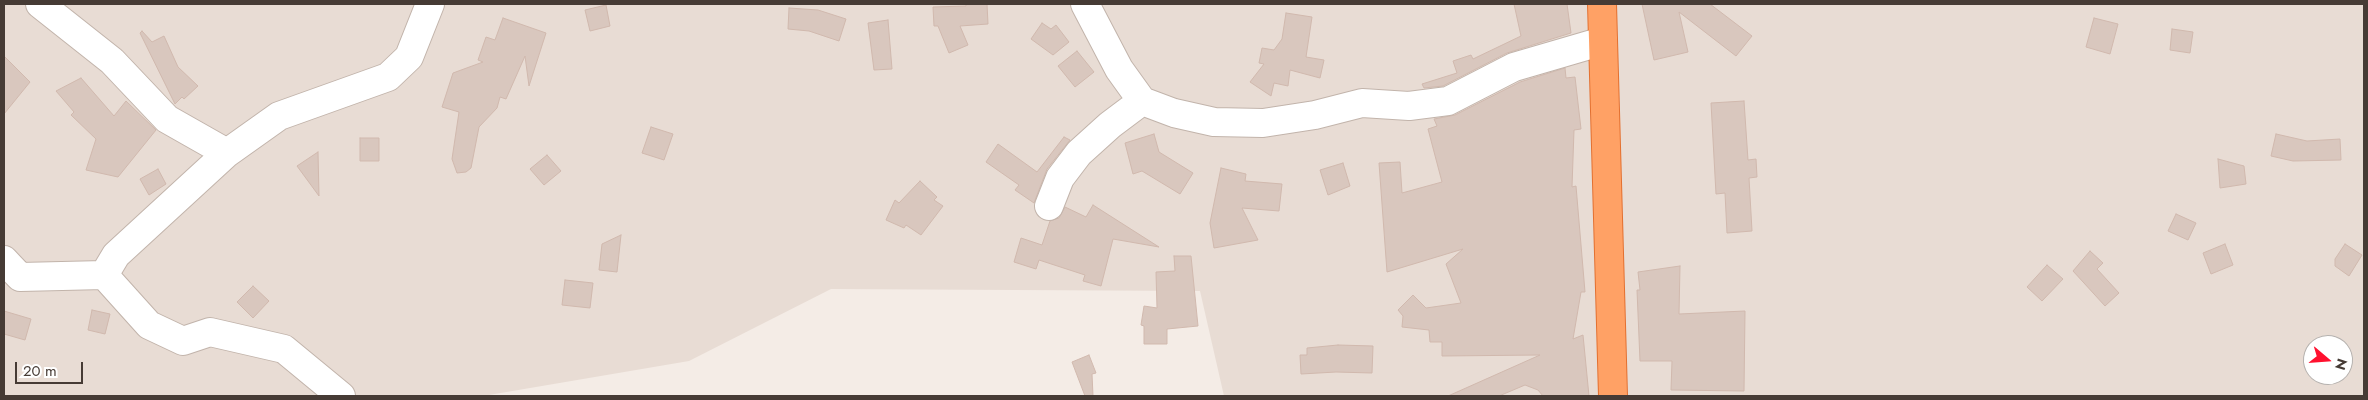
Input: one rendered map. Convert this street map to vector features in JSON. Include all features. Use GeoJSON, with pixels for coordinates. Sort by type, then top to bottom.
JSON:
{"type":"FeatureCollection","features":[{"type":"Feature","properties":{"kind":"highway"},"geometry":{"type":"LineString","coordinates":[[1602,4],[1613,396]]}},
{"type":"Feature","properties":{"kind":"street"},"geometry":{"type":"LineString","coordinates":[[40,4],[112,61],[167,119],[227,152]]}},
{"type":"Feature","properties":{"kind":"street"},"geometry":{"type":"LineString","coordinates":[[104,275],[116,255],[227,152],[279,116],[388,76],[409,57],[430,4]]}},
{"type":"Feature","properties":{"kind":"street"},"geometry":{"type":"LineString","coordinates":[[1085,4],[1119,69],[1142,101],[1174,113],[1214,122],[1263,123],[1315,115],[1362,103],[1409,106],[1448,101],[1514,67],[1603,41]]}},
{"type":"Feature","properties":{"kind":"street"},"geometry":{"type":"LineString","coordinates":[[1049,206],[1060,178],[1080,153],[1110,125],[1142,101]]}},
{"type":"Feature","properties":{"kind":"street"},"geometry":{"type":"LineString","coordinates":[[4,260],[20,277],[104,275],[149,325],[183,341],[210,332],[284,349],[340,396]]}},
{"type":"Feature","properties":{"kind":"shaded area"},"geometry":{"type":"Polygon","coordinates":[[[4,4],[2364,4],[2364,396],[1224,396],[1200,291],[831,289],[689,361],[483,396],[4,396],[4,4]]]}},
{"type":"Feature","properties":{"kind":"building"},"geometry":{"type":"Polygon","coordinates":[[[966,4],[987,4],[988,24],[960,26],[968,45],[949,53],[938,26],[934,26],[933,7],[966,6],[966,4]]]}},
{"type":"Feature","properties":{"kind":"building"},"geometry":{"type":"Polygon","coordinates":[[[1514,4],[1567,4],[1571,33],[1507,53],[1443,86],[1424,88],[1422,84],[1457,73],[1453,61],[1471,55],[1473,59],[1521,36],[1514,4]]]}},
{"type":"Feature","properties":{"kind":"building"},"geometry":{"type":"Polygon","coordinates":[[[1642,4],[1710,4],[1752,36],[1736,56],[1679,12],[1688,52],[1654,60],[1642,4]]]}},
{"type":"Feature","properties":{"kind":"building"},"geometry":{"type":"Polygon","coordinates":[[[606,5],[610,26],[590,31],[585,10],[606,5]]]}},
{"type":"Feature","properties":{"kind":"building"},"geometry":{"type":"Polygon","coordinates":[[[789,8],[818,10],[846,19],[839,41],[809,31],[788,29],[789,8]]]}},
{"type":"Feature","properties":{"kind":"building"},"geometry":{"type":"Polygon","coordinates":[[[1286,13],[1312,17],[1306,57],[1324,60],[1320,78],[1290,70],[1288,86],[1274,83],[1271,96],[1250,82],[1264,64],[1259,63],[1262,48],[1274,50],[1282,39],[1286,13]]]}},
{"type":"Feature","properties":{"kind":"building"},"geometry":{"type":"Polygon","coordinates":[[[503,18],[546,33],[529,86],[525,56],[506,99],[500,97],[497,108],[479,127],[471,168],[466,172],[457,173],[452,159],[459,112],[442,107],[453,73],[483,62],[478,60],[486,37],[495,40],[503,18]]]}},
{"type":"Feature","properties":{"kind":"building"},"geometry":{"type":"Polygon","coordinates":[[[2094,18],[2118,24],[2110,54],[2086,47],[2094,18]]]}},
{"type":"Feature","properties":{"kind":"building"},"geometry":{"type":"Polygon","coordinates":[[[888,20],[892,69],[874,70],[868,23],[888,20]]]}},
{"type":"Feature","properties":{"kind":"building"},"geometry":{"type":"Polygon","coordinates":[[[1042,23],[1051,29],[1056,25],[1069,42],[1053,55],[1031,39],[1042,23]]]}},
{"type":"Feature","properties":{"kind":"building"},"geometry":{"type":"Polygon","coordinates":[[[2172,29],[2193,32],[2190,53],[2170,50],[2172,29]]]}},
{"type":"Feature","properties":{"kind":"building"},"geometry":{"type":"Polygon","coordinates":[[[142,31],[152,42],[164,36],[178,67],[198,86],[184,99],[182,97],[175,104],[140,33],[142,31]]]}},
{"type":"Feature","properties":{"kind":"building"},"geometry":{"type":"Polygon","coordinates":[[[1077,51],[1094,72],[1075,87],[1058,66],[1077,51]]]}},
{"type":"Feature","properties":{"kind":"building"},"geometry":{"type":"Polygon","coordinates":[[[4,56],[30,82],[4,114],[4,56]]]}},
{"type":"Feature","properties":{"kind":"building"},"geometry":{"type":"Polygon","coordinates":[[[1565,68],[1566,78],[1575,77],[1581,129],[1574,130],[1572,187],[1576,186],[1585,292],[1581,292],[1573,339],[1583,335],[1589,396],[1543,396],[1538,390],[1525,385],[1499,396],[1448,396],[1540,355],[1442,356],[1442,342],[1430,342],[1429,330],[1402,327],[1403,316],[1398,310],[1413,295],[1426,308],[1461,303],[1446,264],[1463,249],[1387,272],[1379,163],[1400,162],[1402,193],[1442,182],[1428,129],[1437,126],[1434,119],[1455,115],[1520,82],[1565,68]]]}},
{"type":"Feature","properties":{"kind":"building"},"geometry":{"type":"Polygon","coordinates":[[[81,78],[114,116],[126,101],[156,130],[118,177],[86,170],[96,139],[71,115],[74,112],[56,91],[81,78]]]}},
{"type":"Feature","properties":{"kind":"building"},"geometry":{"type":"Polygon","coordinates":[[[1744,101],[1748,160],[1756,159],[1757,177],[1749,178],[1752,231],[1727,233],[1725,193],[1716,194],[1711,103],[1744,101]]]}},
{"type":"Feature","properties":{"kind":"building"},"geometry":{"type":"Polygon","coordinates":[[[651,127],[673,134],[664,160],[642,153],[651,127]]]}},
{"type":"Feature","properties":{"kind":"building"},"geometry":{"type":"Polygon","coordinates":[[[1154,134],[1159,152],[1193,173],[1180,194],[1142,171],[1133,174],[1125,143],[1154,134]]]}},
{"type":"Feature","properties":{"kind":"building"},"geometry":{"type":"Polygon","coordinates":[[[2276,134],[2307,141],[2340,139],[2341,160],[2293,161],[2271,156],[2276,134]]]}},
{"type":"Feature","properties":{"kind":"building"},"geometry":{"type":"Polygon","coordinates":[[[1064,137],[1070,140],[1047,169],[1034,203],[1015,190],[1019,185],[986,162],[998,144],[1037,172],[1064,137]]]}},
{"type":"Feature","properties":{"kind":"building"},"geometry":{"type":"Polygon","coordinates":[[[360,138],[379,138],[379,161],[360,161],[360,138]]]}},
{"type":"Feature","properties":{"kind":"building"},"geometry":{"type":"Polygon","coordinates":[[[318,152],[319,196],[297,166],[318,152]]]}},
{"type":"Feature","properties":{"kind":"building"},"geometry":{"type":"Polygon","coordinates":[[[547,155],[561,171],[544,185],[530,169],[547,155]]]}},
{"type":"Feature","properties":{"kind":"building"},"geometry":{"type":"Polygon","coordinates":[[[2218,159],[2244,166],[2246,184],[2220,188],[2218,159]]]}},
{"type":"Feature","properties":{"kind":"building"},"geometry":{"type":"Polygon","coordinates":[[[1343,163],[1350,186],[1328,195],[1320,170],[1343,163]]]}},
{"type":"Feature","properties":{"kind":"building"},"geometry":{"type":"Polygon","coordinates":[[[1221,168],[1246,174],[1245,181],[1282,184],[1279,211],[1242,208],[1258,240],[1214,248],[1210,223],[1221,168]]]}},
{"type":"Feature","properties":{"kind":"building"},"geometry":{"type":"Polygon","coordinates":[[[158,169],[166,184],[149,195],[140,179],[158,169]]]}},
{"type":"Feature","properties":{"kind":"building"},"geometry":{"type":"Polygon","coordinates":[[[920,181],[937,197],[934,200],[943,206],[921,235],[906,225],[904,228],[886,220],[895,200],[899,203],[920,181]]]}},
{"type":"Feature","properties":{"kind":"building"},"geometry":{"type":"Polygon","coordinates":[[[1093,205],[1159,247],[1113,239],[1101,286],[1083,281],[1085,275],[1039,260],[1036,269],[1014,262],[1021,238],[1042,245],[1050,221],[1059,218],[1065,207],[1086,217],[1093,205]]]}},
{"type":"Feature","properties":{"kind":"building"},"geometry":{"type":"Polygon","coordinates":[[[2176,214],[2196,223],[2188,240],[2168,231],[2176,214]]]}},
{"type":"Feature","properties":{"kind":"building"},"geometry":{"type":"Polygon","coordinates":[[[621,235],[617,272],[599,270],[602,244],[621,235]]]}},
{"type":"Feature","properties":{"kind":"building"},"geometry":{"type":"Polygon","coordinates":[[[2225,244],[2233,265],[2211,274],[2203,253],[2225,244]]]}},
{"type":"Feature","properties":{"kind":"building"},"geometry":{"type":"Polygon","coordinates":[[[2345,244],[2362,255],[2349,276],[2335,266],[2335,259],[2345,244]]]}},
{"type":"Feature","properties":{"kind":"building"},"geometry":{"type":"Polygon","coordinates":[[[2090,251],[2103,263],[2097,269],[2119,293],[2105,306],[2073,271],[2090,251]]]}},
{"type":"Feature","properties":{"kind":"building"},"geometry":{"type":"Polygon","coordinates":[[[1174,256],[1191,256],[1198,326],[1167,329],[1167,344],[1144,344],[1144,326],[1141,325],[1144,306],[1157,308],[1156,272],[1175,271],[1174,256]]]}},
{"type":"Feature","properties":{"kind":"building"},"geometry":{"type":"Polygon","coordinates":[[[2047,265],[2063,279],[2042,301],[2027,287],[2047,265]]]}},
{"type":"Feature","properties":{"kind":"building"},"geometry":{"type":"Polygon","coordinates":[[[1680,266],[1679,314],[1745,311],[1744,391],[1671,390],[1672,361],[1640,361],[1637,290],[1640,290],[1638,272],[1680,266]]]}},
{"type":"Feature","properties":{"kind":"building"},"geometry":{"type":"Polygon","coordinates":[[[565,280],[593,283],[590,308],[562,305],[565,280]]]}},
{"type":"Feature","properties":{"kind":"building"},"geometry":{"type":"Polygon","coordinates":[[[253,286],[269,301],[253,318],[237,302],[253,286]]]}},
{"type":"Feature","properties":{"kind":"building"},"geometry":{"type":"Polygon","coordinates":[[[92,310],[110,314],[105,334],[88,330],[92,310]]]}},
{"type":"Feature","properties":{"kind":"building"},"geometry":{"type":"Polygon","coordinates":[[[4,311],[31,319],[25,340],[4,334],[4,311]]]}},
{"type":"Feature","properties":{"kind":"building"},"geometry":{"type":"Polygon","coordinates":[[[1338,345],[1373,346],[1372,373],[1336,372],[1301,374],[1300,355],[1307,355],[1307,348],[1338,345]]]}},
{"type":"Feature","properties":{"kind":"building"},"geometry":{"type":"Polygon","coordinates":[[[1089,355],[1096,373],[1092,374],[1093,396],[1085,396],[1072,362],[1089,355]]]}}]}
